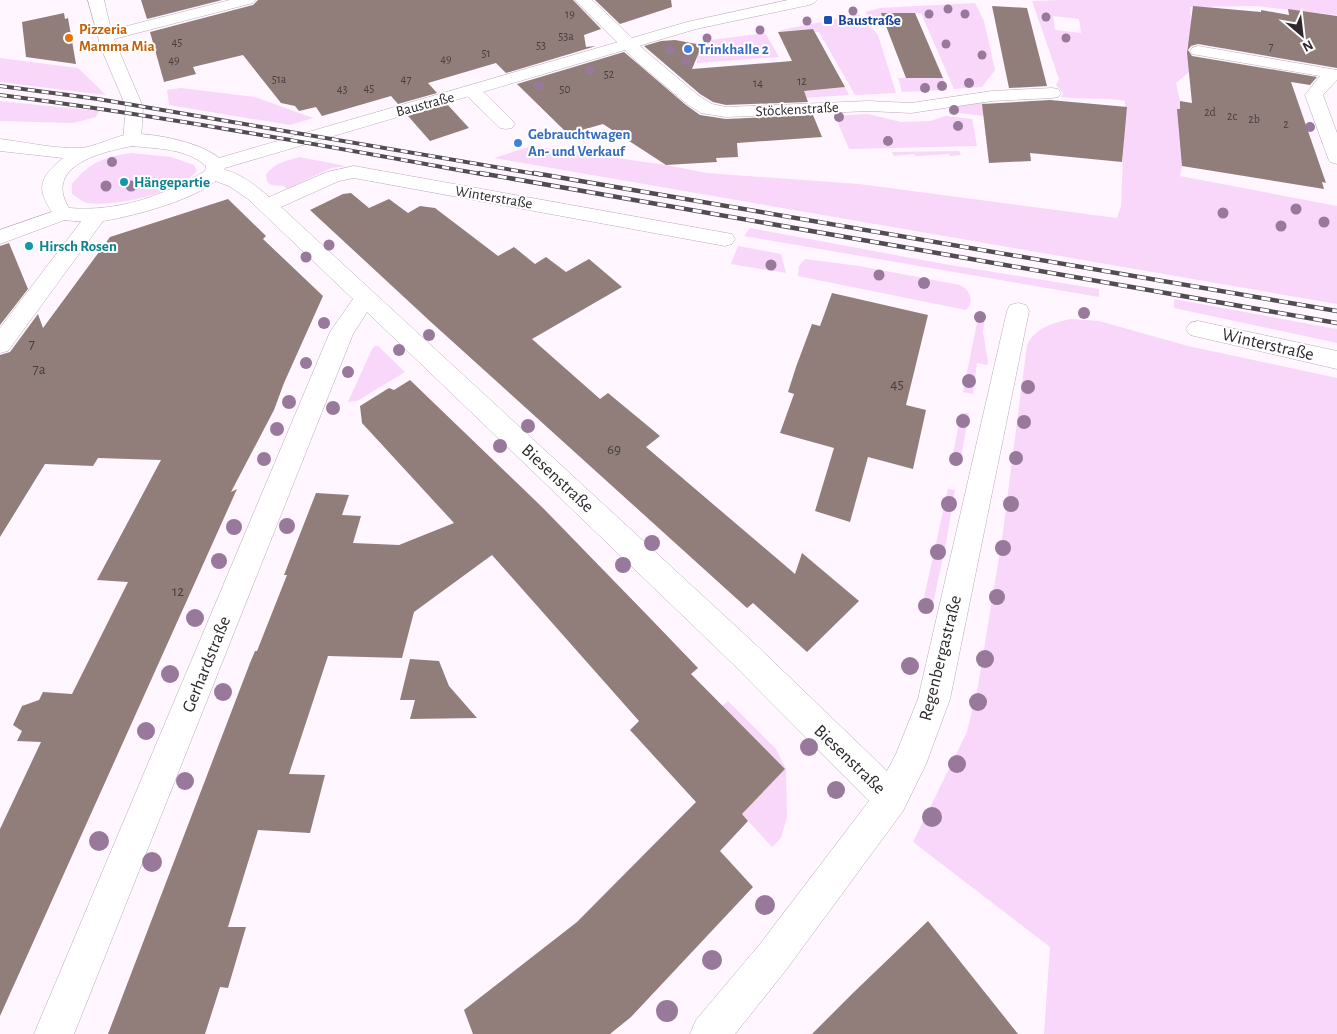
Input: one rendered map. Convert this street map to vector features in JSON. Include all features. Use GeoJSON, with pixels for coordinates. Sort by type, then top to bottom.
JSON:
{"type":"FeatureCollection","features":[{"type":"Feature","properties":{"kind":"street"},"geometry":{"type":"LineString","coordinates":[[96,0],[105,36],[115,63],[134,100],[136,122],[132,140]]}},
{"type":"Feature","properties":{"kind":"street"},"geometry":{"type":"LineString","coordinates":[[105,36],[248,0]]}},
{"type":"Feature","properties":{"kind":"street","name":"Stöckenstraße"},"geometry":{"type":"LineString","coordinates":[[583,0],[628,45],[686,94],[707,109],[726,112],[869,106],[911,108],[992,96],[1052,93]]}},
{"type":"Feature","properties":{"kind":"street","name":"Baustraße"},"geometry":{"type":"LineString","coordinates":[[0,237],[63,214],[96,216],[122,211],[163,199],[193,188],[215,170],[318,134],[472,91],[693,25],[809,0]]}},
{"type":"Feature","properties":{"kind":"street"},"geometry":{"type":"LineString","coordinates":[[1198,51],[1334,74]]}},
{"type":"Feature","properties":{"kind":"street"},"geometry":{"type":"LineString","coordinates":[[1334,74],[1314,95],[1337,158]]}},
{"type":"Feature","properties":{"kind":"street"},"geometry":{"type":"LineString","coordinates":[[472,91],[506,124]]}},
{"type":"Feature","properties":{"kind":"street"},"geometry":{"type":"LineString","coordinates":[[63,214],[55,205],[52,188],[54,179],[61,170],[80,154],[104,145],[132,140],[185,148],[207,155],[215,170]]}},
{"type":"Feature","properties":{"kind":"street"},"geometry":{"type":"LineString","coordinates":[[0,146],[80,154]]}},
{"type":"Feature","properties":{"kind":"street","name":"Biesenstraße"},"geometry":{"type":"LineString","coordinates":[[215,170],[238,181],[267,205],[743,652],[890,799]]}},
{"type":"Feature","properties":{"kind":"street","name":"Winterstraße"},"geometry":{"type":"LineString","coordinates":[[267,205],[334,176],[354,172],[725,239]]}},
{"type":"Feature","properties":{"kind":"street"},"geometry":{"type":"LineString","coordinates":[[0,346],[96,216]]}},
{"type":"Feature","properties":{"kind":"street","name":"Gerhardstraße"},"geometry":{"type":"LineString","coordinates":[[54,1034],[342,332],[365,298]]}},
{"type":"Feature","properties":{"kind":"street","name":"Regenbergastraße"},"geometry":{"type":"LineString","coordinates":[[710,1034],[773,957],[890,799],[909,764],[934,699],[1018,311]]}},
{"type":"Feature","properties":{"kind":"street","name":"Winterstraße"},"geometry":{"type":"LineString","coordinates":[[1198,329],[1337,360]]}},
{"type":"Feature","properties":{"kind":"shaded area"},"geometry":{"type":"Polygon","coordinates":[[[1337,0],[1337,15],[1255,6],[1190,7],[1191,24],[1187,48],[1189,72],[1176,83],[1180,101],[1182,166],[1180,176],[1337,206],[1337,304],[494,158],[532,146],[666,165],[707,173],[859,184],[1117,218],[1121,206],[1125,101],[1061,97],[1063,93],[1056,85],[1059,79],[1032,1],[1337,0]],[[1053,16],[1055,30],[1081,33],[1079,19],[1053,16]]]}},
{"type":"Feature","properties":{"kind":"shaded area"},"geometry":{"type":"Polygon","coordinates":[[[975,3],[984,21],[995,70],[982,87],[954,89],[921,13],[882,13],[886,24],[876,26],[865,12],[880,8],[975,3]]]}},
{"type":"Feature","properties":{"kind":"shaded area"},"geometry":{"type":"Polygon","coordinates":[[[859,14],[878,35],[896,93],[855,95],[819,32],[815,32],[813,29],[777,31],[859,14]]]}},
{"type":"Feature","properties":{"kind":"shaded area"},"geometry":{"type":"Polygon","coordinates":[[[765,33],[779,57],[697,63],[697,57],[703,41],[765,33]]]}},
{"type":"Feature","properties":{"kind":"shaded area"},"geometry":{"type":"Polygon","coordinates":[[[0,58],[78,68],[106,95],[0,82],[0,58]]]}},
{"type":"Feature","properties":{"kind":"shaded area"},"geometry":{"type":"Polygon","coordinates":[[[898,78],[943,78],[947,90],[902,92],[898,78]]]}},
{"type":"Feature","properties":{"kind":"shaded area"},"geometry":{"type":"Polygon","coordinates":[[[803,83],[807,91],[845,87],[849,95],[803,98],[803,83]]]}},
{"type":"Feature","properties":{"kind":"shaded area"},"geometry":{"type":"Polygon","coordinates":[[[181,88],[255,97],[313,118],[290,125],[169,105],[167,90],[181,88]]]}},
{"type":"Feature","properties":{"kind":"shaded area"},"geometry":{"type":"Polygon","coordinates":[[[984,100],[985,105],[982,105],[985,116],[950,112],[948,106],[984,100]]]}},
{"type":"Feature","properties":{"kind":"shaded area"},"geometry":{"type":"Polygon","coordinates":[[[0,101],[99,111],[96,117],[73,123],[0,121],[0,101]]]}},
{"type":"Feature","properties":{"kind":"shaded area"},"geometry":{"type":"Polygon","coordinates":[[[868,114],[901,122],[930,121],[946,116],[972,119],[977,146],[849,149],[835,116],[868,114]]]}},
{"type":"Feature","properties":{"kind":"shaded area"},"geometry":{"type":"Polygon","coordinates":[[[959,151],[961,155],[950,156],[949,154],[916,156],[914,154],[894,156],[892,152],[959,151]]]}},
{"type":"Feature","properties":{"kind":"shaded area"},"geometry":{"type":"Polygon","coordinates":[[[132,153],[171,157],[194,165],[197,171],[188,179],[162,192],[114,203],[88,203],[72,194],[72,184],[85,170],[113,156],[132,153]]]}},
{"type":"Feature","properties":{"kind":"shaded area"},"geometry":{"type":"Polygon","coordinates":[[[299,157],[346,166],[331,168],[287,189],[284,186],[271,185],[267,181],[266,175],[272,168],[299,157]]]}},
{"type":"Feature","properties":{"kind":"shaded area"},"geometry":{"type":"Polygon","coordinates":[[[750,228],[944,264],[1099,289],[1099,297],[744,236],[750,228]]]}},
{"type":"Feature","properties":{"kind":"shaded area"},"geometry":{"type":"Polygon","coordinates":[[[738,246],[781,254],[786,273],[731,264],[738,246]]]}},
{"type":"Feature","properties":{"kind":"shaded area"},"geometry":{"type":"Polygon","coordinates":[[[805,259],[859,266],[960,285],[969,293],[971,300],[966,310],[798,276],[799,266],[805,259]]]}},
{"type":"Feature","properties":{"kind":"shaded area"},"geometry":{"type":"Polygon","coordinates":[[[1174,299],[1337,329],[1337,343],[1174,308],[1174,299]]]}},
{"type":"Feature","properties":{"kind":"shaded area"},"geometry":{"type":"Polygon","coordinates":[[[979,313],[985,314],[983,332],[988,362],[987,365],[977,363],[973,394],[963,392],[979,313]]]}},
{"type":"Feature","properties":{"kind":"shaded area"},"geometry":{"type":"Polygon","coordinates":[[[1071,319],[1099,321],[1188,346],[1337,378],[1337,1034],[1044,1034],[1050,947],[913,842],[967,732],[978,686],[1002,539],[1027,345],[1040,330],[1052,324],[1071,319]]]}},
{"type":"Feature","properties":{"kind":"shaded area"},"geometry":{"type":"Polygon","coordinates":[[[378,346],[405,372],[357,401],[348,402],[372,349],[378,346]]]}},
{"type":"Feature","properties":{"kind":"shaded area"},"geometry":{"type":"Polygon","coordinates":[[[961,413],[969,413],[960,463],[951,465],[961,413]]]}},
{"type":"Feature","properties":{"kind":"shaded area"},"geometry":{"type":"Polygon","coordinates":[[[948,489],[955,490],[931,613],[921,611],[948,489]]]}},
{"type":"Feature","properties":{"kind":"shaded area"},"geometry":{"type":"Polygon","coordinates":[[[728,701],[776,749],[786,769],[787,817],[781,838],[772,847],[742,814],[785,769],[722,706],[728,701]]]}},
{"type":"Feature","properties":{"kind":"building"},"geometry":{"type":"Polygon","coordinates":[[[141,0],[222,0],[147,19],[141,0]]]}},
{"type":"Feature","properties":{"kind":"building"},"geometry":{"type":"Polygon","coordinates":[[[258,0],[573,0],[601,29],[584,35],[586,47],[596,46],[506,73],[496,63],[428,83],[437,93],[398,104],[391,96],[322,116],[316,107],[299,111],[295,106],[281,103],[243,55],[193,67],[196,74],[164,82],[150,32],[253,5],[258,0]]]}},
{"type":"Feature","properties":{"kind":"building"},"geometry":{"type":"Polygon","coordinates":[[[595,0],[671,0],[672,7],[620,24],[595,0]]]}},
{"type":"Feature","properties":{"kind":"building"},"geometry":{"type":"Polygon","coordinates":[[[992,6],[1027,8],[1047,86],[1009,88],[992,6]]]}},
{"type":"Feature","properties":{"kind":"building"},"geometry":{"type":"Polygon","coordinates":[[[1193,6],[1261,12],[1261,10],[1289,15],[1288,9],[1337,16],[1337,68],[1198,44],[1191,46],[1188,50],[1192,56],[1317,77],[1310,85],[1291,82],[1326,183],[1322,182],[1324,189],[1182,166],[1177,109],[1180,109],[1180,101],[1192,103],[1187,53],[1193,6]]]}},
{"type":"Feature","properties":{"kind":"building"},"geometry":{"type":"Polygon","coordinates":[[[64,13],[65,19],[68,18],[76,64],[26,57],[22,22],[64,13]]]}},
{"type":"Feature","properties":{"kind":"building"},"geometry":{"type":"Polygon","coordinates":[[[881,13],[915,13],[943,78],[906,78],[881,13]]]}},
{"type":"Feature","properties":{"kind":"building"},"geometry":{"type":"Polygon","coordinates":[[[813,29],[845,87],[804,91],[808,102],[726,105],[713,102],[700,94],[644,46],[661,41],[675,40],[702,45],[692,69],[792,61],[778,32],[813,29]]]}},
{"type":"Feature","properties":{"kind":"building"},"geometry":{"type":"Polygon","coordinates":[[[624,52],[700,115],[726,119],[813,115],[822,137],[737,143],[738,157],[716,158],[717,162],[666,165],[603,124],[568,134],[517,84],[624,52]]]}},
{"type":"Feature","properties":{"kind":"building"},"geometry":{"type":"Polygon","coordinates":[[[1050,100],[1127,107],[1122,162],[1030,153],[1031,161],[989,163],[982,104],[1050,100]]]}},
{"type":"Feature","properties":{"kind":"building"},"geometry":{"type":"Polygon","coordinates":[[[447,104],[469,128],[430,141],[408,116],[447,104]]]}},
{"type":"Feature","properties":{"kind":"building"},"geometry":{"type":"Polygon","coordinates":[[[351,193],[369,208],[389,199],[408,213],[420,206],[435,208],[498,256],[514,247],[535,264],[546,257],[566,272],[589,259],[622,287],[532,339],[600,399],[608,393],[660,436],[646,447],[795,574],[802,553],[859,601],[807,652],[753,603],[747,608],[310,210],[343,194],[351,193]]]}},
{"type":"Feature","properties":{"kind":"building"},"geometry":{"type":"Polygon","coordinates":[[[228,199],[266,236],[263,239],[323,296],[274,410],[231,492],[237,489],[0,1016],[0,829],[41,742],[17,741],[22,731],[13,725],[22,706],[39,700],[43,692],[72,694],[128,582],[97,580],[161,460],[98,458],[93,466],[45,464],[0,537],[0,355],[10,352],[38,314],[43,328],[110,237],[228,199]]]}},
{"type":"Feature","properties":{"kind":"building"},"geometry":{"type":"Polygon","coordinates":[[[9,243],[28,289],[0,325],[0,246],[9,243]]]}},
{"type":"Feature","properties":{"kind":"building"},"geometry":{"type":"Polygon","coordinates":[[[832,293],[928,315],[906,405],[926,410],[913,469],[868,457],[850,522],[815,511],[834,448],[780,433],[794,394],[788,392],[796,367],[812,324],[820,326],[832,293]]]}},
{"type":"Feature","properties":{"kind":"building"},"geometry":{"type":"Polygon","coordinates":[[[410,380],[543,508],[649,617],[698,668],[691,674],[785,769],[742,814],[748,821],[720,851],[753,887],[631,1017],[610,1034],[473,1034],[464,1010],[577,922],[696,802],[630,730],[639,721],[492,555],[414,612],[402,658],[328,656],[289,774],[325,775],[310,833],[258,830],[228,927],[246,927],[228,988],[220,987],[205,1034],[108,1034],[250,663],[255,651],[257,651],[287,575],[284,575],[316,493],[349,495],[342,515],[361,516],[353,543],[399,545],[454,523],[362,423],[360,406],[389,388],[394,390],[410,380]]]}},
{"type":"Feature","properties":{"kind":"building"},"geometry":{"type":"Polygon","coordinates":[[[410,659],[439,661],[449,686],[477,718],[410,719],[415,700],[400,700],[410,659]]]}},
{"type":"Feature","properties":{"kind":"building"},"geometry":{"type":"Polygon","coordinates":[[[928,921],[1018,1034],[812,1034],[854,992],[928,921]]]}},
{"type":"Feature","properties":{"kind":"railway"},"geometry":{"type":"LineString","coordinates":[[0,86],[98,99],[542,175]]}},
{"type":"Feature","properties":{"kind":"railway"},"geometry":{"type":"LineString","coordinates":[[0,95],[305,142],[487,175]]}},
{"type":"Feature","properties":{"kind":"railway"},"geometry":{"type":"LineString","coordinates":[[480,173],[1337,323]]}},
{"type":"Feature","properties":{"kind":"railway"},"geometry":{"type":"LineString","coordinates":[[534,173],[1337,311]]}},
{"type":"Feature","properties":{"kind":"place","name":"Baustraße"},"geometry":{"type":"Point","coordinates":[828,20]}},
{"type":"Feature","properties":{"kind":"place","name":"Pizzeria Mamma Mia"},"geometry":{"type":"Point","coordinates":[69,38]}},
{"type":"Feature","properties":{"kind":"place","name":"Trinkhalle 2"},"geometry":{"type":"Point","coordinates":[688,49]}},
{"type":"Feature","properties":{"kind":"place","name":"Gebrauchtwagen An- und Verkauf"},"geometry":{"type":"Point","coordinates":[518,143]}},
{"type":"Feature","properties":{"kind":"place","name":"Hängepartie"},"geometry":{"type":"Point","coordinates":[124,182]}},
{"type":"Feature","properties":{"kind":"place","name":"Hirsch Rosen"},"geometry":{"type":"Point","coordinates":[29,246]}}]}
